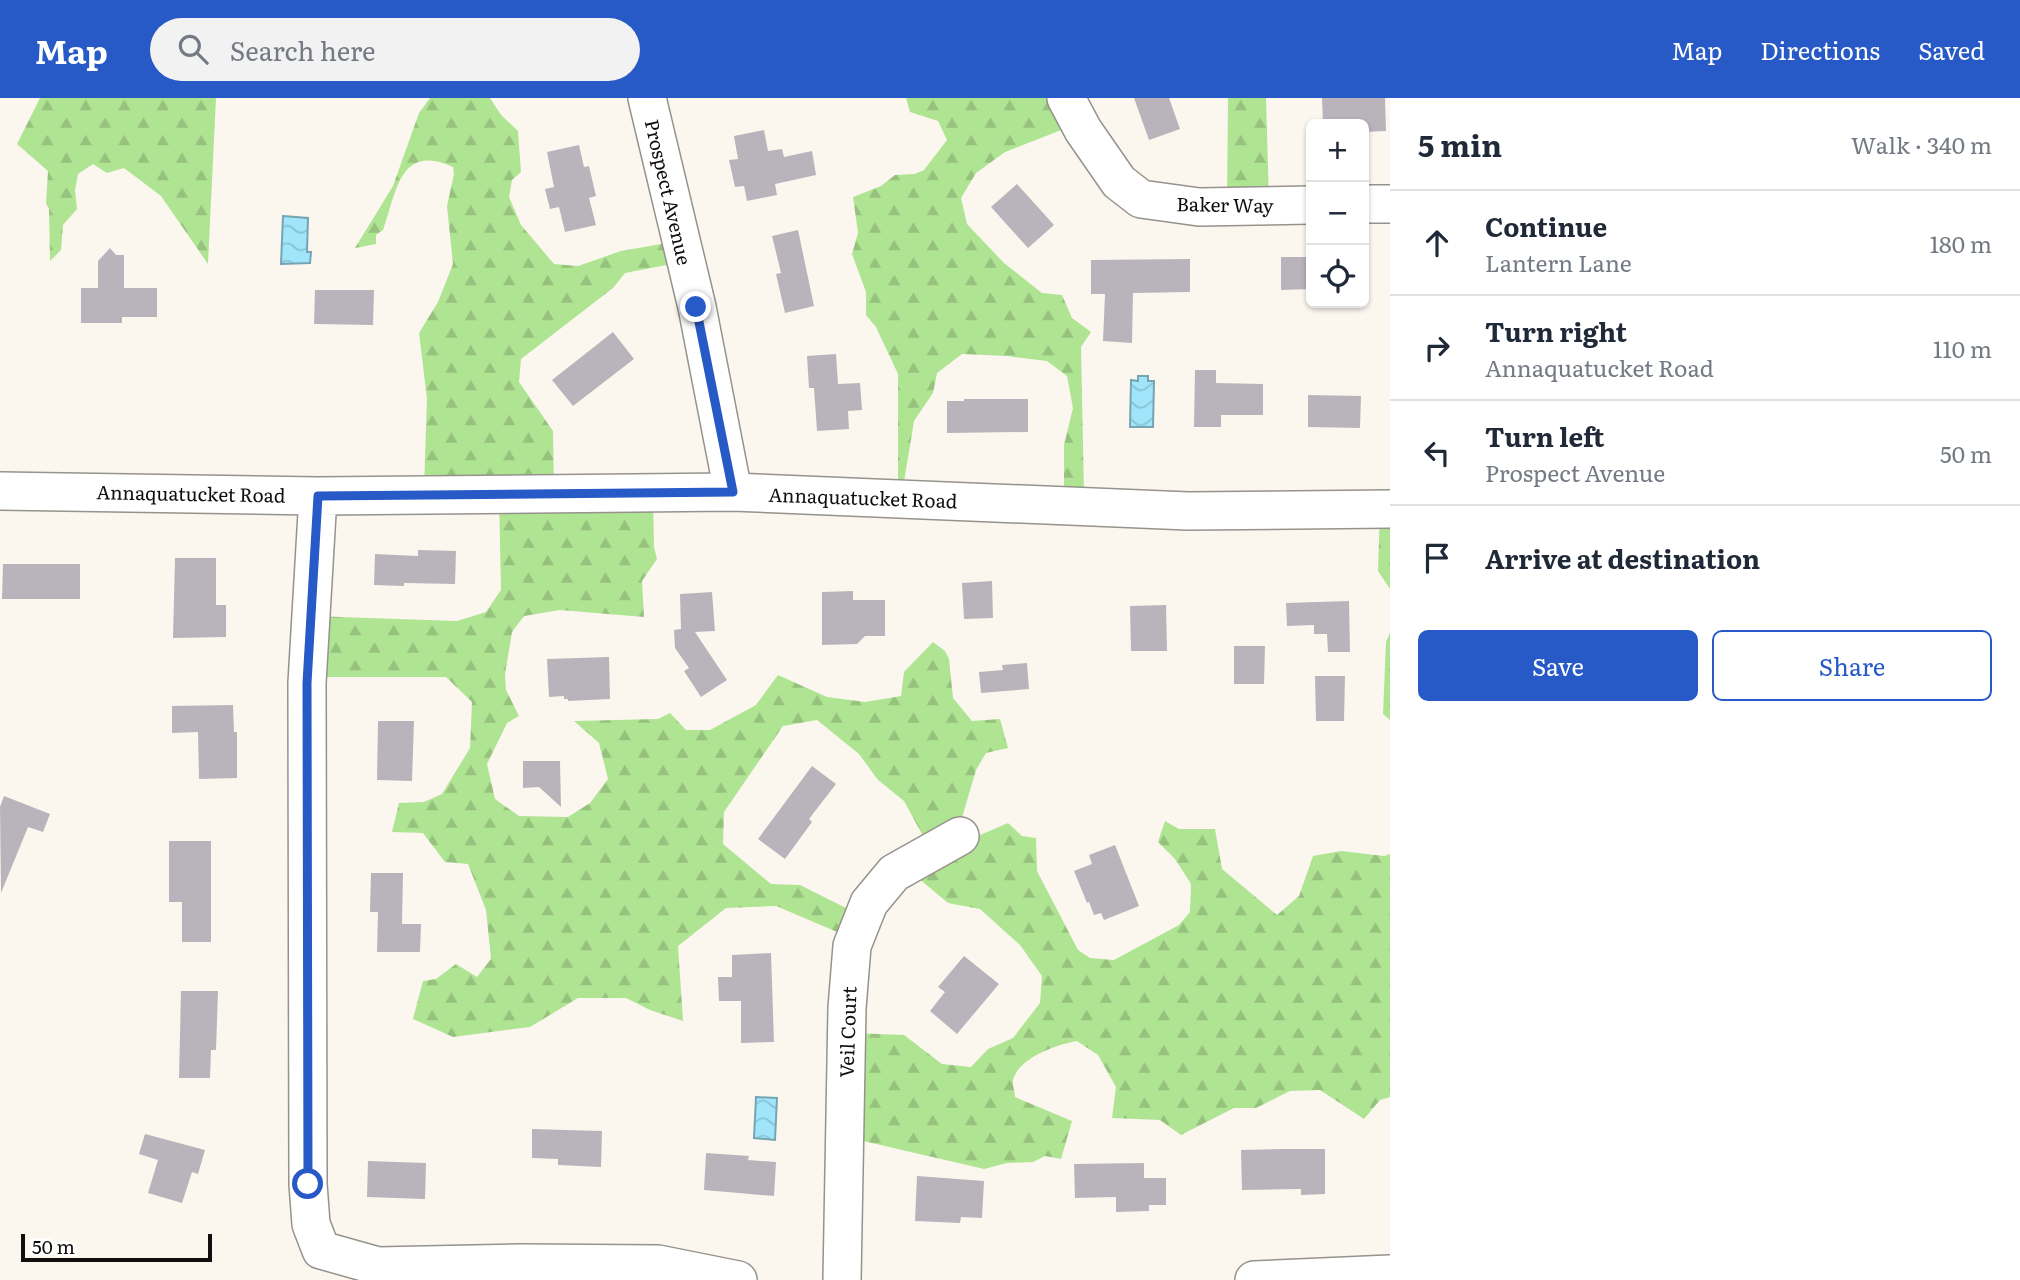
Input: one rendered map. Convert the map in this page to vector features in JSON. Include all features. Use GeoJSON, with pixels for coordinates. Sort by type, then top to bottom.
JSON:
{"type":"FeatureCollection","features":[{"type":"Feature","properties":{"kind":"street","name":"Baker Way"},"geometry":{"type":"LineString","coordinates":[[1066,98],[1083,130],[1119,182],[1141,199],[1199,207],[1306,205]]}},
{"type":"Feature","properties":{"kind":"street","name":"Prospect Avenue"},"geometry":{"type":"LineString","coordinates":[[658,100],[733,492]]}},
{"type":"Feature","properties":{"kind":"street"},"geometry":{"type":"LineString","coordinates":[[1369,204],[1390,204]]}},
{"type":"Feature","properties":{"kind":"street","name":"Annaquatucket Road"},"geometry":{"type":"LineString","coordinates":[[0,491],[318,496],[733,492],[1188,511],[1390,509]]}},
{"type":"Feature","properties":{"kind":"street"},"geometry":{"type":"LineString","coordinates":[[318,496],[307,683],[308,1184],[312,1224],[321,1250],[378,1266],[658,1264],[738,1280]]}},
{"type":"Feature","properties":{"kind":"street","name":"Veil Court"},"geometry":{"type":"LineString","coordinates":[[842,1280],[847,1008],[852,946],[869,904],[894,873],[960,836]]}},
{"type":"Feature","properties":{"kind":"street"},"geometry":{"type":"LineString","coordinates":[[1254,1280],[1390,1274]]}},
{"type":"Feature","properties":{"kind":"green space"},"geometry":{"type":"Polygon","coordinates":[[[40,98],[216,98],[208,264],[161,196],[124,168],[107,173],[93,164],[78,174],[75,190],[77,209],[63,225],[61,250],[50,261],[49,208],[46,204],[48,171],[17,144],[40,98]]]}},
{"type":"Feature","properties":{"kind":"green space"},"geometry":{"type":"Polygon","coordinates":[[[430,98],[490,98],[501,115],[518,131],[521,172],[512,180],[509,197],[521,225],[554,264],[578,266],[621,251],[673,242],[682,262],[625,273],[613,288],[521,359],[519,382],[553,431],[554,489],[653,496],[654,547],[657,559],[642,581],[644,617],[560,610],[524,616],[512,632],[505,674],[506,690],[519,716],[507,723],[487,764],[495,799],[519,816],[568,817],[590,803],[608,779],[599,743],[574,721],[658,719],[670,713],[686,730],[710,730],[756,705],[778,675],[827,697],[865,702],[901,696],[904,672],[933,642],[945,651],[949,659],[953,698],[972,721],[1000,719],[1008,748],[986,753],[976,770],[957,835],[966,841],[1008,823],[1022,836],[1036,838],[1037,871],[1078,950],[1090,958],[1114,960],[1179,925],[1190,912],[1191,884],[1175,859],[1158,842],[1165,821],[1179,829],[1215,829],[1222,869],[1277,915],[1299,896],[1313,856],[1341,851],[1384,856],[1390,854],[1390,1097],[1380,1100],[1364,1119],[1320,1090],[1290,1091],[1256,1108],[1234,1108],[1181,1135],[1160,1120],[1112,1118],[1116,1087],[1098,1055],[1077,1041],[1060,1045],[1030,1059],[1016,1072],[1013,1080],[1015,1097],[1072,1121],[1061,1159],[1045,1156],[1033,1162],[1007,1163],[984,1169],[846,1137],[852,1033],[904,1035],[942,1064],[971,1067],[988,1049],[1013,1038],[1040,1003],[1042,976],[1020,945],[980,909],[948,903],[905,867],[930,849],[904,801],[878,780],[859,754],[817,720],[783,726],[724,812],[723,844],[771,884],[800,885],[858,914],[849,937],[776,906],[726,908],[678,946],[683,1021],[650,1010],[626,998],[578,998],[530,1027],[453,1037],[413,1019],[423,981],[436,979],[456,964],[477,977],[491,959],[486,910],[468,864],[445,862],[423,833],[392,832],[399,803],[424,802],[442,794],[470,748],[472,702],[446,677],[313,677],[311,616],[457,621],[486,612],[501,590],[499,493],[424,489],[427,399],[419,333],[438,302],[453,264],[447,206],[453,167],[435,161],[422,161],[411,166],[397,186],[383,230],[376,235],[376,244],[355,248],[393,186],[419,113],[430,98]]]}},
{"type":"Feature","properties":{"kind":"green space"},"geometry":{"type":"Polygon","coordinates":[[[906,98],[1066,98],[1079,123],[1005,152],[976,173],[961,198],[967,224],[1004,263],[1042,293],[1062,295],[1072,318],[1091,332],[1081,347],[1084,495],[1064,503],[1064,445],[1073,408],[1067,376],[1047,361],[962,354],[937,373],[933,393],[914,421],[902,494],[898,496],[898,374],[876,327],[866,315],[866,292],[852,254],[858,233],[853,197],[881,186],[895,175],[915,174],[924,170],[947,140],[938,121],[910,112],[906,98]]]}},
{"type":"Feature","properties":{"kind":"green space"},"geometry":{"type":"Polygon","coordinates":[[[1228,98],[1266,98],[1269,201],[1227,203],[1228,98]]]}},
{"type":"Feature","properties":{"kind":"green space"},"geometry":{"type":"Polygon","coordinates":[[[1390,507],[1390,589],[1378,571],[1380,510],[1390,507]]]}},
{"type":"Feature","properties":{"kind":"green space"},"geometry":{"type":"Polygon","coordinates":[[[1390,633],[1390,720],[1383,714],[1386,642],[1390,633]]]}},
{"type":"Feature","properties":{"kind":"water"},"geometry":{"type":"Polygon","coordinates":[[[283,216],[308,218],[307,252],[311,252],[310,263],[281,264],[283,216]]]}},
{"type":"Feature","properties":{"kind":"water"},"geometry":{"type":"Polygon","coordinates":[[[1138,376],[1148,376],[1148,381],[1154,381],[1153,427],[1130,427],[1131,380],[1138,381],[1138,376]]]}},
{"type":"Feature","properties":{"kind":"water"},"geometry":{"type":"Polygon","coordinates":[[[756,1097],[777,1098],[775,1140],[754,1138],[756,1097]]]}},
{"type":"Feature","properties":{"kind":"building"},"geometry":{"type":"Polygon","coordinates":[[[1134,98],[1169,98],[1180,129],[1149,140],[1134,98]]]}},
{"type":"Feature","properties":{"kind":"building"},"geometry":{"type":"Polygon","coordinates":[[[1322,98],[1385,98],[1386,131],[1369,132],[1369,119],[1323,119],[1322,98]]]}},
{"type":"Feature","properties":{"kind":"building"},"geometry":{"type":"Polygon","coordinates":[[[764,130],[768,151],[782,149],[784,157],[812,151],[816,175],[775,184],[777,195],[747,201],[744,186],[735,187],[729,160],[738,159],[734,136],[764,130]]]}},
{"type":"Feature","properties":{"kind":"building"},"geometry":{"type":"Polygon","coordinates":[[[579,145],[584,167],[589,166],[596,196],[589,198],[596,225],[565,232],[559,207],[550,209],[545,189],[554,187],[547,152],[579,145]]]}},
{"type":"Feature","properties":{"kind":"building"},"geometry":{"type":"Polygon","coordinates":[[[1017,184],[1054,225],[1028,248],[991,207],[1017,184]]]}},
{"type":"Feature","properties":{"kind":"building"},"geometry":{"type":"Polygon","coordinates":[[[798,230],[814,306],[785,313],[776,274],[781,273],[772,236],[798,230]]]}},
{"type":"Feature","properties":{"kind":"building"},"geometry":{"type":"Polygon","coordinates":[[[110,248],[116,255],[124,255],[124,288],[157,288],[157,317],[122,317],[122,323],[81,323],[81,288],[98,288],[98,261],[110,248]]]}},
{"type":"Feature","properties":{"kind":"building"},"geometry":{"type":"Polygon","coordinates":[[[1281,257],[1306,257],[1306,289],[1281,290],[1281,257]]]}},
{"type":"Feature","properties":{"kind":"building"},"geometry":{"type":"Polygon","coordinates":[[[1190,259],[1190,292],[1133,293],[1132,343],[1103,341],[1105,294],[1091,294],[1091,260],[1190,259]]]}},
{"type":"Feature","properties":{"kind":"building"},"geometry":{"type":"Polygon","coordinates":[[[315,290],[374,290],[373,325],[314,324],[315,290]]]}},
{"type":"Feature","properties":{"kind":"building"},"geometry":{"type":"Polygon","coordinates":[[[613,332],[634,359],[573,406],[552,380],[613,332]]]}},
{"type":"Feature","properties":{"kind":"building"},"geometry":{"type":"Polygon","coordinates":[[[836,354],[838,384],[860,383],[862,410],[848,411],[849,429],[817,431],[814,388],[809,388],[807,356],[836,354]]]}},
{"type":"Feature","properties":{"kind":"building"},"geometry":{"type":"Polygon","coordinates":[[[1195,370],[1216,370],[1216,383],[1263,384],[1263,415],[1221,415],[1221,427],[1194,427],[1195,370]]]}},
{"type":"Feature","properties":{"kind":"building"},"geometry":{"type":"Polygon","coordinates":[[[1308,395],[1361,396],[1360,428],[1308,427],[1308,395]]]}},
{"type":"Feature","properties":{"kind":"building"},"geometry":{"type":"Polygon","coordinates":[[[1028,399],[1028,432],[947,433],[947,401],[1028,399]]]}},
{"type":"Feature","properties":{"kind":"building"},"geometry":{"type":"Polygon","coordinates":[[[418,550],[456,551],[455,584],[374,585],[375,554],[418,556],[418,550]]]}},
{"type":"Feature","properties":{"kind":"building"},"geometry":{"type":"Polygon","coordinates":[[[175,558],[216,558],[216,605],[226,605],[226,637],[173,638],[175,558]]]}},
{"type":"Feature","properties":{"kind":"building"},"geometry":{"type":"Polygon","coordinates":[[[3,564],[80,564],[80,599],[2,599],[3,564]]]}},
{"type":"Feature","properties":{"kind":"building"},"geometry":{"type":"Polygon","coordinates":[[[992,581],[993,618],[964,619],[962,583],[992,581]]]}},
{"type":"Feature","properties":{"kind":"building"},"geometry":{"type":"Polygon","coordinates":[[[853,591],[853,600],[885,600],[885,636],[865,636],[857,644],[822,645],[822,592],[853,591]]]}},
{"type":"Feature","properties":{"kind":"building"},"geometry":{"type":"Polygon","coordinates":[[[712,592],[715,631],[695,632],[727,680],[701,697],[684,671],[689,668],[675,648],[674,630],[681,629],[680,594],[712,592]]]}},
{"type":"Feature","properties":{"kind":"building"},"geometry":{"type":"Polygon","coordinates":[[[1349,601],[1350,652],[1328,652],[1327,634],[1314,634],[1314,625],[1287,626],[1286,603],[1349,601]]]}},
{"type":"Feature","properties":{"kind":"building"},"geometry":{"type":"Polygon","coordinates":[[[1166,605],[1167,651],[1131,651],[1130,606],[1166,605]]]}},
{"type":"Feature","properties":{"kind":"building"},"geometry":{"type":"Polygon","coordinates":[[[1234,646],[1265,646],[1264,684],[1234,684],[1234,646]]]}},
{"type":"Feature","properties":{"kind":"building"},"geometry":{"type":"Polygon","coordinates":[[[609,657],[610,699],[568,701],[564,696],[549,697],[547,659],[609,657]]]}},
{"type":"Feature","properties":{"kind":"building"},"geometry":{"type":"Polygon","coordinates":[[[1027,663],[1029,689],[981,693],[979,672],[1003,670],[1002,665],[1027,663]]]}},
{"type":"Feature","properties":{"kind":"building"},"geometry":{"type":"Polygon","coordinates":[[[1315,676],[1345,676],[1344,721],[1316,721],[1315,676]]]}},
{"type":"Feature","properties":{"kind":"building"},"geometry":{"type":"Polygon","coordinates":[[[233,705],[234,732],[237,732],[237,778],[199,779],[198,732],[172,733],[172,706],[233,705]]]}},
{"type":"Feature","properties":{"kind":"building"},"geometry":{"type":"Polygon","coordinates":[[[378,721],[414,721],[412,781],[377,780],[378,721]]]}},
{"type":"Feature","properties":{"kind":"building"},"geometry":{"type":"Polygon","coordinates":[[[523,761],[560,761],[561,807],[539,787],[523,788],[523,761]]]}},
{"type":"Feature","properties":{"kind":"building"},"geometry":{"type":"Polygon","coordinates":[[[812,766],[836,784],[809,819],[812,822],[785,859],[758,839],[812,766]]]}},
{"type":"Feature","properties":{"kind":"building"},"geometry":{"type":"Polygon","coordinates":[[[4,796],[50,814],[43,832],[28,827],[1,893],[0,807],[4,796]]]}},
{"type":"Feature","properties":{"kind":"building"},"geometry":{"type":"Polygon","coordinates":[[[169,841],[211,841],[211,942],[182,942],[182,902],[169,902],[169,841]]]}},
{"type":"Feature","properties":{"kind":"building"},"geometry":{"type":"Polygon","coordinates":[[[1115,845],[1139,906],[1104,920],[1101,913],[1094,915],[1074,871],[1092,864],[1089,855],[1115,845]]]}},
{"type":"Feature","properties":{"kind":"building"},"geometry":{"type":"Polygon","coordinates":[[[371,873],[403,873],[402,924],[421,924],[420,952],[377,952],[378,912],[370,912],[371,873]]]}},
{"type":"Feature","properties":{"kind":"building"},"geometry":{"type":"Polygon","coordinates":[[[771,953],[774,1042],[741,1043],[741,1001],[719,1001],[718,977],[732,977],[732,955],[771,953]]]}},
{"type":"Feature","properties":{"kind":"building"},"geometry":{"type":"Polygon","coordinates":[[[964,956],[999,984],[957,1034],[930,1011],[945,992],[938,987],[964,956]]]}},
{"type":"Feature","properties":{"kind":"building"},"geometry":{"type":"Polygon","coordinates":[[[181,991],[218,991],[216,1050],[211,1050],[210,1078],[179,1078],[181,991]]]}},
{"type":"Feature","properties":{"kind":"building"},"geometry":{"type":"Polygon","coordinates":[[[532,1129],[602,1131],[601,1167],[558,1165],[558,1159],[532,1158],[532,1129]]]}},
{"type":"Feature","properties":{"kind":"building"},"geometry":{"type":"Polygon","coordinates":[[[145,1134],[205,1150],[198,1174],[192,1172],[182,1203],[148,1193],[158,1160],[139,1154],[145,1134]]]}},
{"type":"Feature","properties":{"kind":"building"},"geometry":{"type":"Polygon","coordinates":[[[1325,1149],[1325,1194],[1301,1195],[1301,1189],[1242,1190],[1241,1150],[1325,1149]]]}},
{"type":"Feature","properties":{"kind":"building"},"geometry":{"type":"Polygon","coordinates":[[[706,1153],[749,1156],[748,1160],[776,1162],[774,1196],[704,1190],[706,1153]]]}},
{"type":"Feature","properties":{"kind":"building"},"geometry":{"type":"Polygon","coordinates":[[[368,1161],[426,1163],[425,1199],[367,1197],[368,1161]]]}},
{"type":"Feature","properties":{"kind":"building"},"geometry":{"type":"Polygon","coordinates":[[[1144,1163],[1144,1178],[1166,1178],[1166,1205],[1149,1205],[1149,1211],[1116,1212],[1116,1197],[1075,1198],[1074,1164],[1144,1163]]]}},
{"type":"Feature","properties":{"kind":"building"},"geometry":{"type":"Polygon","coordinates":[[[917,1176],[984,1181],[982,1218],[961,1217],[960,1223],[915,1221],[917,1176]]]}},
{"type":"Feature","properties":{"kind":"route"},"geometry":{"type":"LineString","coordinates":[[308,1184],[307,683],[318,496],[733,492],[696,307]]}}]}
